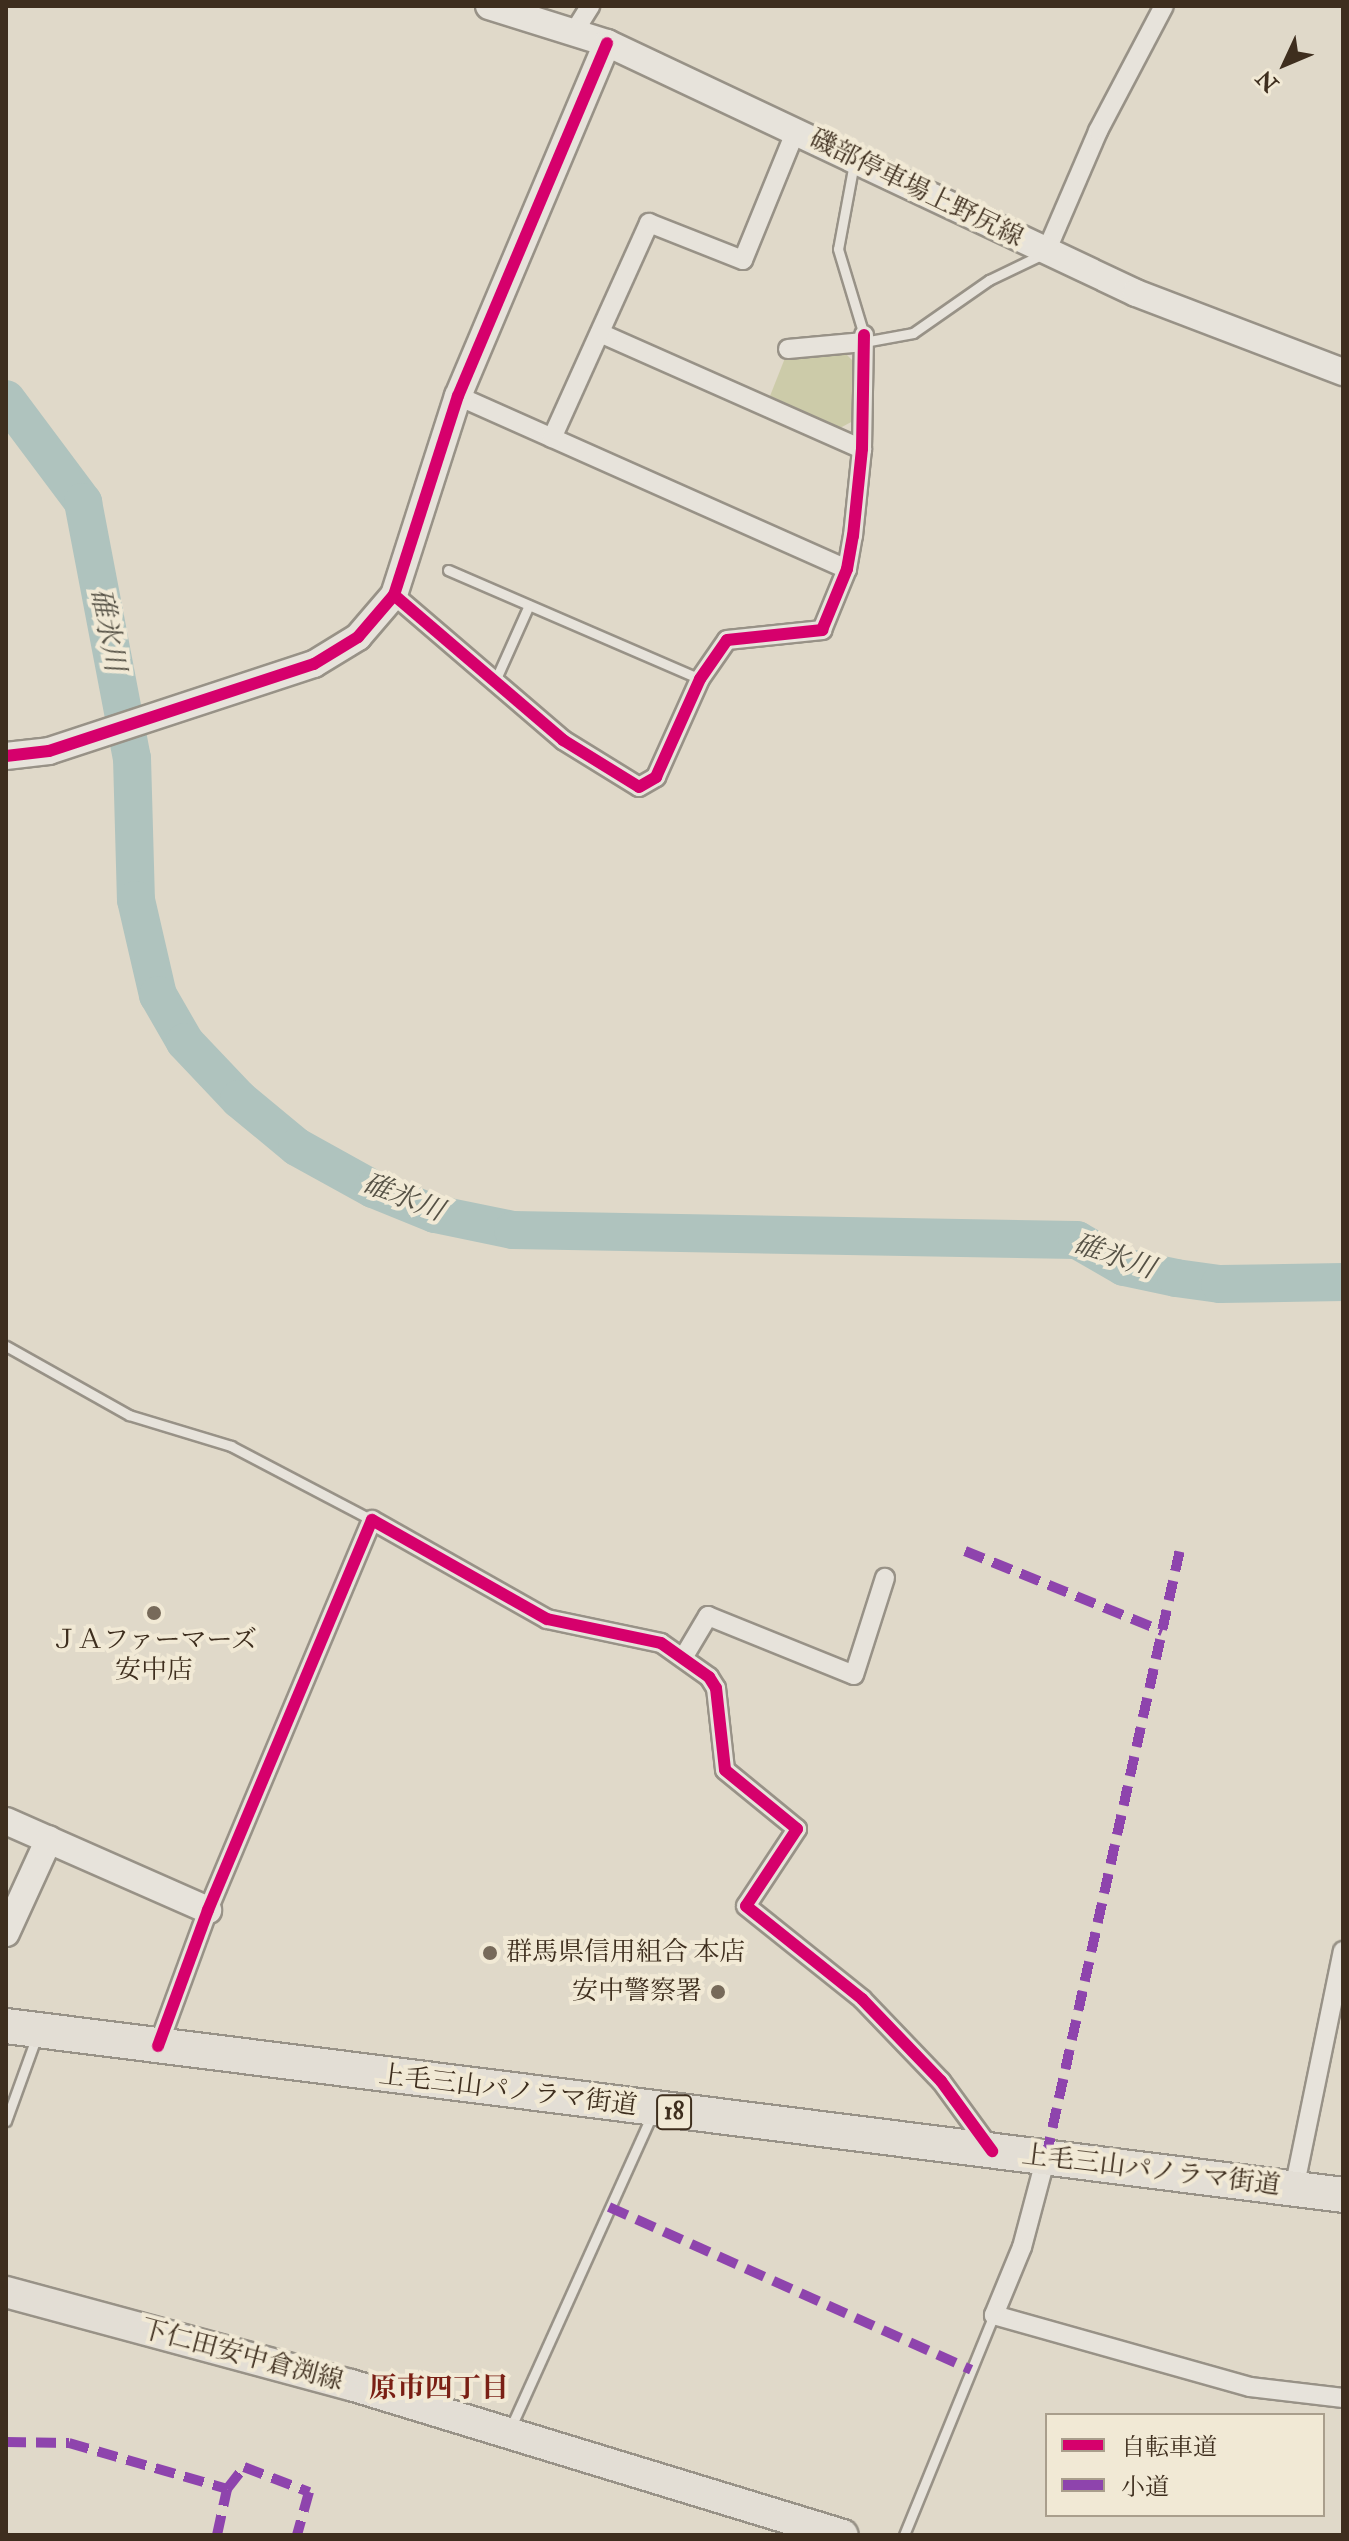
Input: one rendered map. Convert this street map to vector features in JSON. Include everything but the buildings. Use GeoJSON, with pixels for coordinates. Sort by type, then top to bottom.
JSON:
{"type":"FeatureCollection","features":[{"type":"Feature","properties":{"kind":"highway","name":"上毛三山パノラマ街道"},"geometry":{"type":"LineString","coordinates":[[22,2028],[1343,2195]]}},
{"type":"Feature","properties":{"kind":"main road","name":"下仁田安中倉渕線"},"geometry":{"type":"LineString","coordinates":[[6,2292],[509,2432],[843,2535]]}},
{"type":"Feature","properties":{"kind":"street","name":"磯部停車場上野尻線"},"geometry":{"type":"LineString","coordinates":[[489,6],[607,43],[855,158],[1046,252],[1343,372]]}},
{"type":"Feature","properties":{"kind":"street"},"geometry":{"type":"LineString","coordinates":[[574,32],[590,6]]}},
{"type":"Feature","properties":{"kind":"street"},"geometry":{"type":"LineString","coordinates":[[1046,252],[1098,131],[1164,6]]}},
{"type":"Feature","properties":{"kind":"street"},"geometry":{"type":"LineString","coordinates":[[6,756],[49,751],[314,664],[358,637],[394,595],[458,396],[607,43]]}},
{"type":"Feature","properties":{"kind":"street"},"geometry":{"type":"LineString","coordinates":[[552,438],[649,223],[743,260],[796,130]]}},
{"type":"Feature","properties":{"kind":"street"},"geometry":{"type":"LineString","coordinates":[[600,333],[862,449]]}},
{"type":"Feature","properties":{"kind":"street"},"geometry":{"type":"LineString","coordinates":[[394,595],[563,740],[639,787],[656,777],[700,679],[727,640],[822,630],[847,569],[862,449],[864,338],[788,349]]}},
{"type":"Feature","properties":{"kind":"street"},"geometry":{"type":"LineString","coordinates":[[458,396],[847,569]]}},
{"type":"Feature","properties":{"kind":"street"},"geometry":{"type":"LineString","coordinates":[[158,2046],[208,1910],[372,1520],[547,1619],[661,1643],[716,1688],[725,1770],[797,1829],[746,1906],[862,1999],[941,2081],[992,2151]]}},
{"type":"Feature","properties":{"kind":"street"},"geometry":{"type":"LineString","coordinates":[[683,1658],[708,1616],[854,1675],[885,1578]]}},
{"type":"Feature","properties":{"kind":"street"},"geometry":{"type":"LineString","coordinates":[[6,1821],[208,1910]]}},
{"type":"Feature","properties":{"kind":"street"},"geometry":{"type":"LineString","coordinates":[[6,1933],[49,1839]]}},
{"type":"Feature","properties":{"kind":"street"},"geometry":{"type":"LineString","coordinates":[[1294,2189],[1343,1951]]}},
{"type":"Feature","properties":{"kind":"street"},"geometry":{"type":"LineString","coordinates":[[1046,2157],[1022,2247],[994,2315],[1250,2387],[1343,2398]]}},
{"type":"Feature","properties":{"kind":"lane"},"geometry":{"type":"LineString","coordinates":[[855,158],[838,249],[864,338],[913,333],[989,280],[1046,252]]}},
{"type":"Feature","properties":{"kind":"lane"},"geometry":{"type":"LineString","coordinates":[[448,570],[700,679]]}},
{"type":"Feature","properties":{"kind":"lane"},"geometry":{"type":"LineString","coordinates":[[495,681],[529,605]]}},
{"type":"Feature","properties":{"kind":"lane"},"geometry":{"type":"LineString","coordinates":[[6,1346],[129,1415],[231,1446],[372,1520]]}},
{"type":"Feature","properties":{"kind":"lane"},"geometry":{"type":"LineString","coordinates":[[6,2121],[22,2028]]}},
{"type":"Feature","properties":{"kind":"lane"},"geometry":{"type":"LineString","coordinates":[[509,2432],[653,2110]]}},
{"type":"Feature","properties":{"kind":"lane"},"geometry":{"type":"LineString","coordinates":[[904,2535],[994,2315]]}},
{"type":"Feature","properties":{"kind":"green space"},"geometry":{"type":"Polygon","coordinates":[[[841,349],[853,361],[853,421],[840,428],[770,396],[785,358],[841,349]]]}},
{"type":"Feature","properties":{"kind":"waterway","name":"碓氷川"},"geometry":{"type":"LineString","coordinates":[[6,399],[83,502],[132,758],[136,900],[158,995],[185,1042],[239,1099],[297,1147],[373,1189],[435,1214],[513,1230],[1077,1240],[1124,1267],[1176,1278],[1220,1284],[1343,1282]]}},
{"type":"Feature","properties":{"kind":"marked path"},"geometry":{"type":"LineString","coordinates":[[1046,2157],[1181,1545]]}},
{"type":"Feature","properties":{"kind":"marked path"},"geometry":{"type":"LineString","coordinates":[[965,1551],[1162,1631]]}},
{"type":"Feature","properties":{"kind":"marked path"},"geometry":{"type":"LineString","coordinates":[[609,2207],[971,2370]]}},
{"type":"Feature","properties":{"kind":"marked path"},"geometry":{"type":"LineString","coordinates":[[6,2442],[69,2443],[227,2489],[244,2467],[309,2492],[297,2535]]}},
{"type":"Feature","properties":{"kind":"marked path"},"geometry":{"type":"LineString","coordinates":[[217,2535],[227,2489]]}},
{"type":"Feature","properties":{"kind":"cycle path"},"geometry":{"type":"LineString","coordinates":[[6,756],[49,751],[314,664],[358,637],[394,595],[458,396],[607,43]]}},
{"type":"Feature","properties":{"kind":"cycle path"},"geometry":{"type":"LineString","coordinates":[[394,595],[563,740],[639,787],[656,777],[700,679],[727,640],[822,630],[847,569],[853,536],[862,449],[864,335]]}},
{"type":"Feature","properties":{"kind":"cycle path"},"geometry":{"type":"LineString","coordinates":[[158,2046],[208,1910],[372,1520],[547,1619],[661,1643],[709,1677],[716,1688],[725,1770],[797,1829],[746,1906],[862,1999],[941,2081],[992,2151]]}},
{"type":"Feature","properties":{"kind":"place","name":"ＪＡファーマーズ 安中店"},"geometry":{"type":"Point","coordinates":[154,1613]}},
{"type":"Feature","properties":{"kind":"place","name":"群馬県信用組合 本店"},"geometry":{"type":"Point","coordinates":[490,1953]}},
{"type":"Feature","properties":{"kind":"place","name":"安中警察署"},"geometry":{"type":"Point","coordinates":[718,1992]}},
{"type":"Feature","properties":{"kind":"district","name":"原市四丁目"},"geometry":{"type":"Point","coordinates":[439,2389]}}]}
